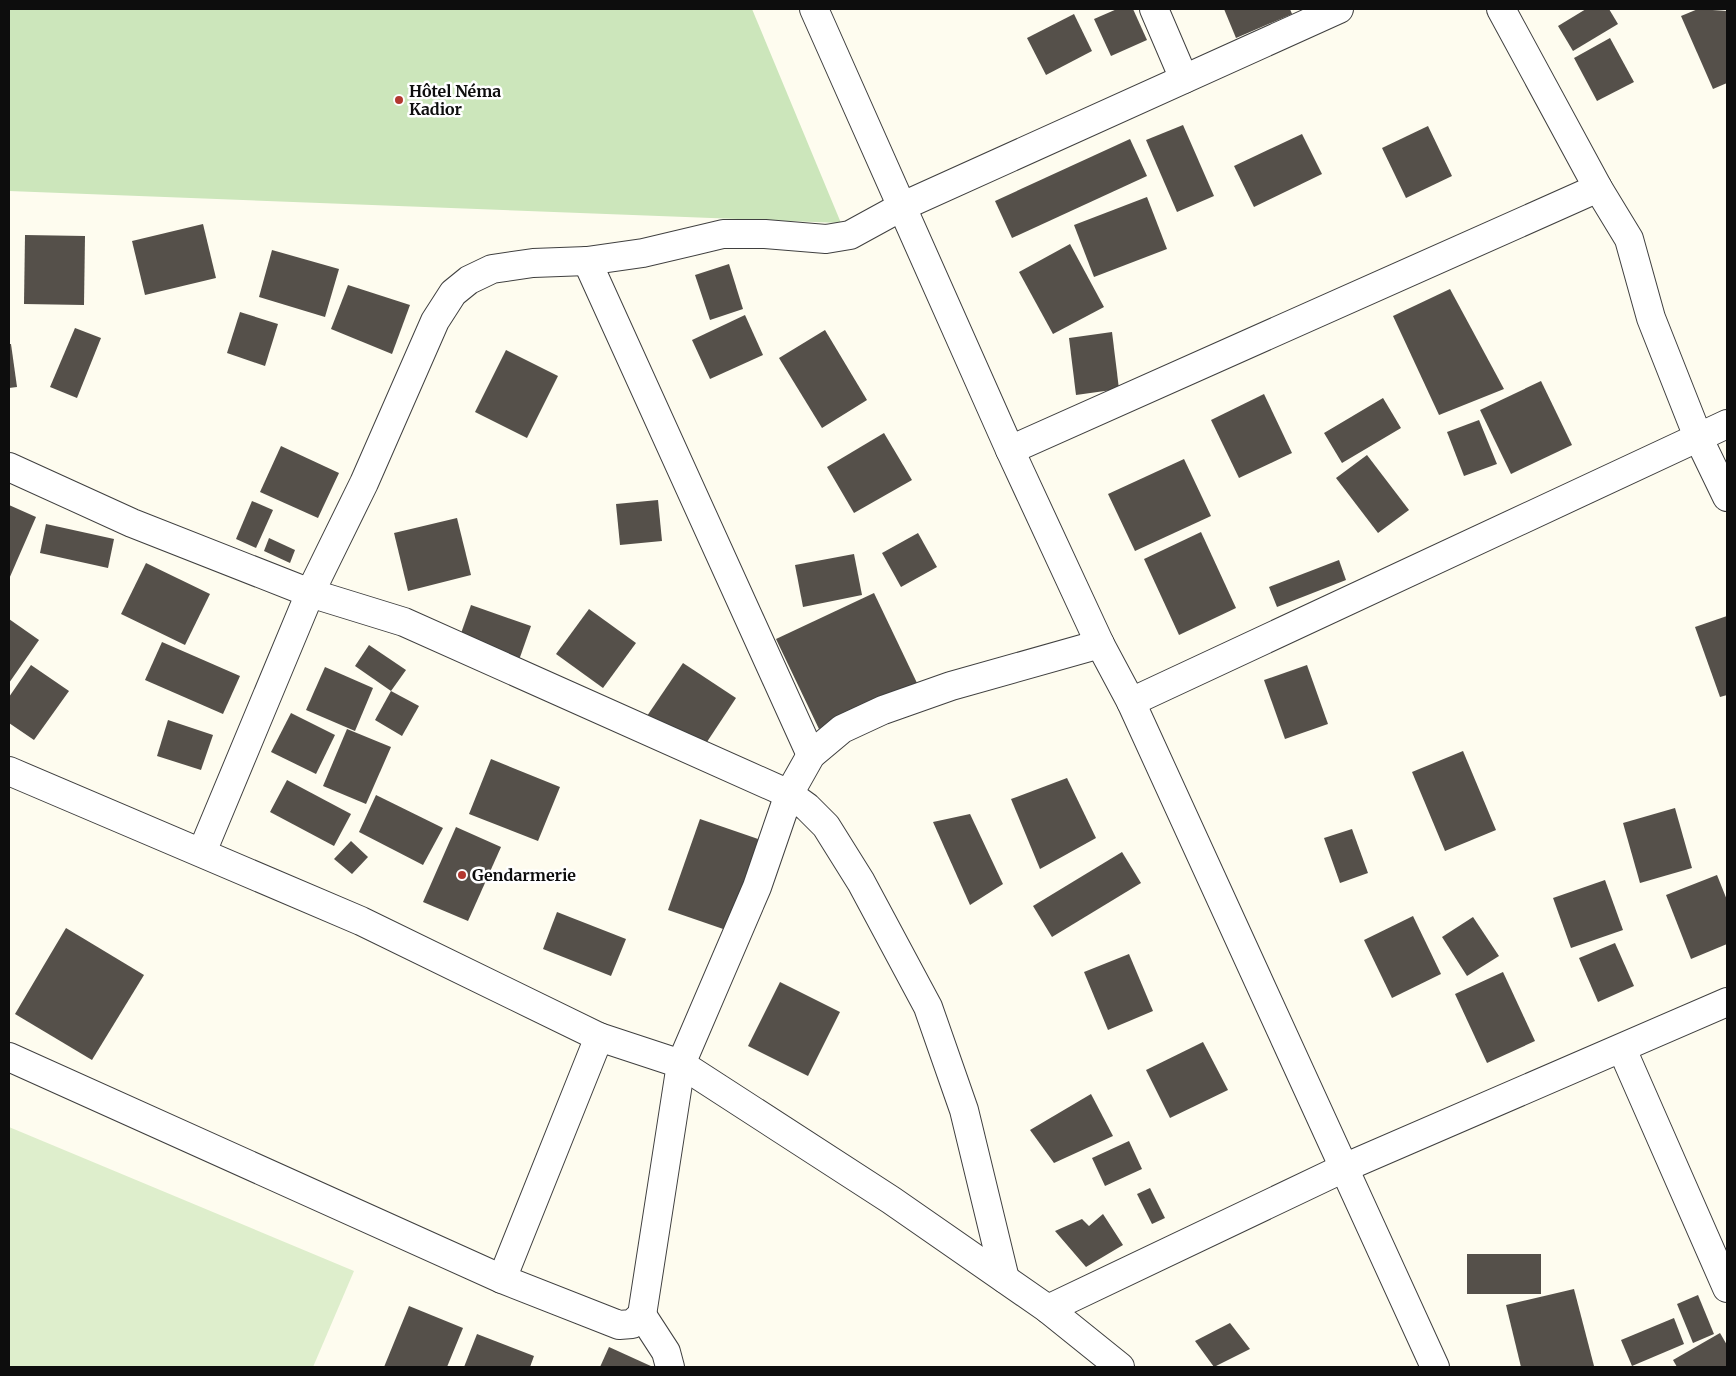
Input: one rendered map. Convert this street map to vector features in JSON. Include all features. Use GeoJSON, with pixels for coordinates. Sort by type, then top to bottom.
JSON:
{"type":"FeatureCollection","features":[{"type":"Feature","properties":{"kind":"street"},"geometry":{"type":"LineString","coordinates":[[814,9],[1010,450],[1100,644],[1131,702],[1346,1167],[1436,1367]]}},
{"type":"Feature","properties":{"kind":"street"},"geometry":{"type":"LineString","coordinates":[[1154,9],[1184,79]]}},
{"type":"Feature","properties":{"kind":"street"},"geometry":{"type":"LineString","coordinates":[[202,852],[310,593],[364,483],[435,321],[453,293],[469,280],[492,269],[533,263],[587,261],[677,246],[722,234],[765,234],[826,239],[850,235],[903,206],[1339,9]]}},
{"type":"Feature","properties":{"kind":"street"},"geometry":{"type":"LineString","coordinates":[[1501,9],[1598,188],[1629,239],[1650,318],[1698,437],[1727,497]]}},
{"type":"Feature","properties":{"kind":"street"},"geometry":{"type":"LineString","coordinates":[[1010,450],[1598,188]]}},
{"type":"Feature","properties":{"kind":"street"},"geometry":{"type":"LineString","coordinates":[[587,261],[811,755]]}},
{"type":"Feature","properties":{"kind":"street"},"geometry":{"type":"LineString","coordinates":[[1131,702],[1727,424]]}},
{"type":"Feature","properties":{"kind":"street"},"geometry":{"type":"LineString","coordinates":[[9,467],[132,523],[310,593],[404,622],[789,794],[806,807],[826,826],[861,882],[928,1007],[964,1110],[1006,1279]]}},
{"type":"Feature","properties":{"kind":"street"},"geometry":{"type":"LineString","coordinates":[[9,1057],[502,1279],[619,1325],[632,1324],[642,1315],[681,1064],[757,887],[789,794],[811,755],[842,729],[883,710],[952,686],[1100,644]]}},
{"type":"Feature","properties":{"kind":"street"},"geometry":{"type":"LineString","coordinates":[[9,771],[361,921],[599,1037],[681,1064],[890,1200],[1006,1279],[1048,1309],[1120,1367]]}},
{"type":"Feature","properties":{"kind":"street"},"geometry":{"type":"LineString","coordinates":[[1048,1309],[1346,1167],[1727,1002]]}},
{"type":"Feature","properties":{"kind":"street"},"geometry":{"type":"LineString","coordinates":[[502,1279],[599,1037]]}},
{"type":"Feature","properties":{"kind":"street"},"geometry":{"type":"LineString","coordinates":[[1622,1049],[1727,1288]]}},
{"type":"Feature","properties":{"kind":"street"},"geometry":{"type":"LineString","coordinates":[[642,1315],[666,1352],[670,1367]]}},
{"type":"Feature","properties":{"kind":"green space","name":"Hôtel Néma Kadior"},"geometry":{"type":"Polygon","coordinates":[[[9,9],[752,9],[841,223],[9,191],[9,9]]]}},
{"type":"Feature","properties":{"kind":"green space"},"geometry":{"type":"Polygon","coordinates":[[[9,1127],[354,1271],[313,1367],[9,1367],[9,1127]]]}},
{"type":"Feature","properties":{"kind":"building"},"geometry":{"type":"Polygon","coordinates":[[[1117,9],[1133,9],[1147,40],[1111,56],[1094,19],[1117,9]]]}},
{"type":"Feature","properties":{"kind":"building"},"geometry":{"type":"Polygon","coordinates":[[[1224,9],[1290,9],[1292,14],[1236,38],[1224,9]]]}},
{"type":"Feature","properties":{"kind":"building"},"geometry":{"type":"Polygon","coordinates":[[[1586,9],[1609,9],[1618,24],[1573,51],[1558,26],[1586,9]]]}},
{"type":"Feature","properties":{"kind":"building"},"geometry":{"type":"Polygon","coordinates":[[[1698,9],[1727,11],[1727,83],[1713,89],[1681,16],[1698,9]]]}},
{"type":"Feature","properties":{"kind":"building"},"geometry":{"type":"Polygon","coordinates":[[[1074,14],[1092,51],[1046,75],[1027,38],[1074,14]]]}},
{"type":"Feature","properties":{"kind":"building"},"geometry":{"type":"Polygon","coordinates":[[[1610,38],[1634,82],[1597,101],[1574,58],[1610,38]]]}},
{"type":"Feature","properties":{"kind":"building"},"geometry":{"type":"Polygon","coordinates":[[[1183,125],[1214,196],[1177,212],[1146,140],[1183,125]]]}},
{"type":"Feature","properties":{"kind":"building"},"geometry":{"type":"Polygon","coordinates":[[[1428,126],[1452,176],[1406,198],[1382,148],[1428,126]]]}},
{"type":"Feature","properties":{"kind":"building"},"geometry":{"type":"Polygon","coordinates":[[[1302,134],[1322,174],[1254,207],[1234,166],[1302,134]]]}},
{"type":"Feature","properties":{"kind":"building"},"geometry":{"type":"Polygon","coordinates":[[[1130,139],[1147,176],[1012,238],[995,201],[1130,139]]]}},
{"type":"Feature","properties":{"kind":"building"},"geometry":{"type":"Polygon","coordinates":[[[1147,197],[1167,249],[1094,277],[1074,225],[1147,197]]]}},
{"type":"Feature","properties":{"kind":"building"},"geometry":{"type":"Polygon","coordinates":[[[203,224],[216,278],[145,295],[132,241],[203,224]]]}},
{"type":"Feature","properties":{"kind":"building"},"geometry":{"type":"Polygon","coordinates":[[[25,235],[85,236],[84,305],[24,304],[25,235]]]}},
{"type":"Feature","properties":{"kind":"building"},"geometry":{"type":"Polygon","coordinates":[[[1070,244],[1104,307],[1053,334],[1019,272],[1070,244]]]}},
{"type":"Feature","properties":{"kind":"building"},"geometry":{"type":"Polygon","coordinates":[[[272,250],[339,269],[325,317],[259,297],[272,250]]]}},
{"type":"Feature","properties":{"kind":"building"},"geometry":{"type":"Polygon","coordinates":[[[729,264],[743,309],[710,320],[695,275],[729,264]]]}},
{"type":"Feature","properties":{"kind":"building"},"geometry":{"type":"Polygon","coordinates":[[[348,285],[410,305],[392,354],[331,329],[348,285]]]}},
{"type":"Feature","properties":{"kind":"building"},"geometry":{"type":"Polygon","coordinates":[[[1450,289],[1504,389],[1439,415],[1393,316],[1450,289]]]}},
{"type":"Feature","properties":{"kind":"building"},"geometry":{"type":"Polygon","coordinates":[[[240,312],[278,324],[265,366],[227,353],[240,312]]]}},
{"type":"Feature","properties":{"kind":"building"},"geometry":{"type":"Polygon","coordinates":[[[745,315],[763,355],[710,379],[692,340],[745,315]]]}},
{"type":"Feature","properties":{"kind":"building"},"geometry":{"type":"Polygon","coordinates":[[[75,328],[101,338],[77,398],[50,387],[75,328]]]}},
{"type":"Feature","properties":{"kind":"building"},"geometry":{"type":"Polygon","coordinates":[[[825,330],[867,400],[822,428],[779,358],[825,330]]]}},
{"type":"Feature","properties":{"kind":"building"},"geometry":{"type":"Polygon","coordinates":[[[1112,332],[1119,389],[1076,395],[1069,338],[1112,332]]]}},
{"type":"Feature","properties":{"kind":"building"},"geometry":{"type":"Polygon","coordinates":[[[9,344],[11,344],[17,387],[9,388],[9,344]]]}},
{"type":"Feature","properties":{"kind":"building"},"geometry":{"type":"Polygon","coordinates":[[[506,350],[558,376],[527,438],[475,412],[506,350]]]}},
{"type":"Feature","properties":{"kind":"building"},"geometry":{"type":"Polygon","coordinates":[[[1541,381],[1572,445],[1511,474],[1480,410],[1541,381]]]}},
{"type":"Feature","properties":{"kind":"building"},"geometry":{"type":"Polygon","coordinates":[[[1264,394],[1292,453],[1239,478],[1211,420],[1264,394]]]}},
{"type":"Feature","properties":{"kind":"building"},"geometry":{"type":"Polygon","coordinates":[[[1383,398],[1401,428],[1342,463],[1324,433],[1383,398]]]}},
{"type":"Feature","properties":{"kind":"building"},"geometry":{"type":"Polygon","coordinates":[[[1479,420],[1497,464],[1464,476],[1447,432],[1479,420]]]}},
{"type":"Feature","properties":{"kind":"building"},"geometry":{"type":"Polygon","coordinates":[[[884,433],[912,480],[854,513],[827,467],[884,433]]]}},
{"type":"Feature","properties":{"kind":"building"},"geometry":{"type":"Polygon","coordinates":[[[281,446],[339,473],[318,518],[260,492],[281,446]]]}},
{"type":"Feature","properties":{"kind":"building"},"geometry":{"type":"Polygon","coordinates":[[[1367,455],[1409,510],[1378,533],[1336,478],[1367,455]]]}},
{"type":"Feature","properties":{"kind":"building"},"geometry":{"type":"Polygon","coordinates":[[[1184,459],[1211,516],[1135,551],[1108,494],[1184,459]]]}},
{"type":"Feature","properties":{"kind":"building"},"geometry":{"type":"Polygon","coordinates":[[[658,500],[662,541],[620,545],[616,504],[658,500]]]}},
{"type":"Feature","properties":{"kind":"building"},"geometry":{"type":"Polygon","coordinates":[[[252,501],[273,510],[256,548],[236,539],[252,501]]]}},
{"type":"Feature","properties":{"kind":"building"},"geometry":{"type":"Polygon","coordinates":[[[9,505],[36,517],[9,579],[9,505]]]}},
{"type":"Feature","properties":{"kind":"building"},"geometry":{"type":"Polygon","coordinates":[[[457,518],[471,575],[408,591],[394,533],[457,518]]]}},
{"type":"Feature","properties":{"kind":"building"},"geometry":{"type":"Polygon","coordinates":[[[46,524],[114,539],[108,568],[40,553],[46,524]]]}},
{"type":"Feature","properties":{"kind":"building"},"geometry":{"type":"Polygon","coordinates":[[[1201,532],[1236,608],[1179,635],[1144,559],[1201,532]]]}},
{"type":"Feature","properties":{"kind":"building"},"geometry":{"type":"Polygon","coordinates":[[[918,533],[937,567],[901,587],[882,553],[918,533]]]}},
{"type":"Feature","properties":{"kind":"building"},"geometry":{"type":"Polygon","coordinates":[[[269,538],[295,550],[290,563],[264,551],[269,538]]]}},
{"type":"Feature","properties":{"kind":"building"},"geometry":{"type":"Polygon","coordinates":[[[854,554],[862,595],[803,607],[795,565],[854,554]]]}},
{"type":"Feature","properties":{"kind":"building"},"geometry":{"type":"Polygon","coordinates":[[[1339,560],[1346,580],[1277,607],[1269,587],[1339,560]]]}},
{"type":"Feature","properties":{"kind":"building"},"geometry":{"type":"Polygon","coordinates":[[[146,563],[210,594],[185,645],[121,614],[146,563]]]}},
{"type":"Feature","properties":{"kind":"building"},"geometry":{"type":"Polygon","coordinates":[[[874,593],[917,683],[819,729],[776,639],[874,593]]]}},
{"type":"Feature","properties":{"kind":"building"},"geometry":{"type":"Polygon","coordinates":[[[471,605],[531,626],[519,660],[459,639],[471,605]]]}},
{"type":"Feature","properties":{"kind":"building"},"geometry":{"type":"Polygon","coordinates":[[[589,609],[636,643],[603,688],[556,654],[589,609]]]}},
{"type":"Feature","properties":{"kind":"building"},"geometry":{"type":"Polygon","coordinates":[[[1727,616],[1727,695],[1720,697],[1695,627],[1727,616]]]}},
{"type":"Feature","properties":{"kind":"building"},"geometry":{"type":"Polygon","coordinates":[[[9,619],[39,640],[9,683],[9,619]]]}},
{"type":"Feature","properties":{"kind":"building"},"geometry":{"type":"Polygon","coordinates":[[[162,642],[240,676],[223,714],[145,680],[162,642]]]}},
{"type":"Feature","properties":{"kind":"building"},"geometry":{"type":"Polygon","coordinates":[[[369,645],[406,670],[391,691],[355,666],[369,645]]]}},
{"type":"Feature","properties":{"kind":"building"},"geometry":{"type":"Polygon","coordinates":[[[683,663],[736,698],[701,751],[647,716],[683,663]]]}},
{"type":"Feature","properties":{"kind":"building"},"geometry":{"type":"Polygon","coordinates":[[[31,665],[69,691],[34,740],[9,723],[9,697],[31,665]]]}},
{"type":"Feature","properties":{"kind":"building"},"geometry":{"type":"Polygon","coordinates":[[[1307,665],[1328,724],[1285,739],[1264,680],[1307,665]]]}},
{"type":"Feature","properties":{"kind":"building"},"geometry":{"type":"Polygon","coordinates":[[[325,667],[373,688],[355,731],[306,710],[325,667]]]}},
{"type":"Feature","properties":{"kind":"building"},"geometry":{"type":"Polygon","coordinates":[[[391,691],[419,706],[402,736],[375,720],[391,691]]]}},
{"type":"Feature","properties":{"kind":"building"},"geometry":{"type":"Polygon","coordinates":[[[291,713],[335,735],[316,774],[271,752],[291,713]]]}},
{"type":"Feature","properties":{"kind":"building"},"geometry":{"type":"Polygon","coordinates":[[[168,720],[213,735],[201,770],[157,756],[168,720]]]}},
{"type":"Feature","properties":{"kind":"building"},"geometry":{"type":"Polygon","coordinates":[[[347,729],[391,747],[366,804],[323,786],[347,729]]]}},
{"type":"Feature","properties":{"kind":"building"},"geometry":{"type":"Polygon","coordinates":[[[1463,751],[1496,830],[1445,851],[1412,772],[1463,751]]]}},
{"type":"Feature","properties":{"kind":"building"},"geometry":{"type":"Polygon","coordinates":[[[491,759],[560,787],[538,841],[469,814],[491,759]]]}},
{"type":"Feature","properties":{"kind":"building"},"geometry":{"type":"Polygon","coordinates":[[[1067,778],[1096,838],[1040,869],[1011,799],[1067,778]]]}},
{"type":"Feature","properties":{"kind":"building"},"geometry":{"type":"Polygon","coordinates":[[[287,780],[351,814],[334,846],[270,812],[287,780]]]}},
{"type":"Feature","properties":{"kind":"building"},"geometry":{"type":"Polygon","coordinates":[[[376,795],[443,828],[423,865],[359,832],[376,795]]]}},
{"type":"Feature","properties":{"kind":"building"},"geometry":{"type":"Polygon","coordinates":[[[1675,808],[1692,868],[1640,883],[1623,823],[1675,808]]]}},
{"type":"Feature","properties":{"kind":"building"},"geometry":{"type":"Polygon","coordinates":[[[970,814],[1003,884],[970,905],[933,822],[970,814]]]}},
{"type":"Feature","properties":{"kind":"building"},"geometry":{"type":"Polygon","coordinates":[[[700,819],[761,840],[729,931],[668,910],[700,819]]]}},
{"type":"Feature","properties":{"kind":"building","name":"Gendarmerie"},"geometry":{"type":"Polygon","coordinates":[[[456,827],[501,847],[468,921],[423,902],[456,827]]]}},
{"type":"Feature","properties":{"kind":"building"},"geometry":{"type":"Polygon","coordinates":[[[1352,829],[1368,873],[1340,883],[1324,838],[1352,829]]]}},
{"type":"Feature","properties":{"kind":"building"},"geometry":{"type":"Polygon","coordinates":[[[351,841],[368,857],[352,874],[334,859],[351,841]]]}},
{"type":"Feature","properties":{"kind":"building"},"geometry":{"type":"Polygon","coordinates":[[[1122,852],[1141,883],[1052,937],[1033,906],[1122,852]]]}},
{"type":"Feature","properties":{"kind":"building"},"geometry":{"type":"Polygon","coordinates":[[[1717,875],[1727,900],[1727,944],[1691,959],[1666,895],[1717,875]]]}},
{"type":"Feature","properties":{"kind":"building"},"geometry":{"type":"Polygon","coordinates":[[[1605,880],[1623,930],[1571,948],[1553,898],[1605,880]]]}},
{"type":"Feature","properties":{"kind":"building"},"geometry":{"type":"Polygon","coordinates":[[[557,912],[626,939],[611,976],[543,949],[557,912]]]}},
{"type":"Feature","properties":{"kind":"building"},"geometry":{"type":"Polygon","coordinates":[[[1413,916],[1441,974],[1392,998],[1364,940],[1413,916]]]}},
{"type":"Feature","properties":{"kind":"building"},"geometry":{"type":"Polygon","coordinates":[[[1473,917],[1499,956],[1467,976],[1442,937],[1473,917]]]}},
{"type":"Feature","properties":{"kind":"building"},"geometry":{"type":"Polygon","coordinates":[[[66,928],[144,975],[92,1060],[15,1014],[66,928]]]}},
{"type":"Feature","properties":{"kind":"building"},"geometry":{"type":"Polygon","coordinates":[[[1615,943],[1634,986],[1598,1002],[1579,958],[1615,943]]]}},
{"type":"Feature","properties":{"kind":"building"},"geometry":{"type":"Polygon","coordinates":[[[1129,954],[1153,1011],[1108,1030],[1084,972],[1129,954]]]}},
{"type":"Feature","properties":{"kind":"building"},"geometry":{"type":"Polygon","coordinates":[[[1503,972],[1535,1041],[1487,1063],[1455,994],[1503,972]]]}},
{"type":"Feature","properties":{"kind":"building"},"geometry":{"type":"Polygon","coordinates":[[[780,982],[840,1012],[808,1076],[748,1046],[780,982]]]}},
{"type":"Feature","properties":{"kind":"building"},"geometry":{"type":"Polygon","coordinates":[[[1203,1042],[1228,1090],[1170,1118],[1146,1070],[1203,1042]]]}},
{"type":"Feature","properties":{"kind":"building"},"geometry":{"type":"Polygon","coordinates":[[[1091,1094],[1113,1136],[1054,1163],[1030,1130],[1091,1094]]]}},
{"type":"Feature","properties":{"kind":"building"},"geometry":{"type":"Polygon","coordinates":[[[1129,1141],[1142,1169],[1105,1186],[1092,1158],[1129,1141]]]}},
{"type":"Feature","properties":{"kind":"building"},"geometry":{"type":"Polygon","coordinates":[[[1150,1188],[1165,1218],[1152,1224],[1137,1194],[1150,1188]]]}},
{"type":"Feature","properties":{"kind":"building"},"geometry":{"type":"Polygon","coordinates":[[[1103,1214],[1123,1245],[1086,1267],[1055,1231],[1082,1219],[1089,1226],[1103,1214]]]}},
{"type":"Feature","properties":{"kind":"building"},"geometry":{"type":"Polygon","coordinates":[[[1467,1254],[1541,1254],[1541,1294],[1467,1294],[1467,1254]]]}},
{"type":"Feature","properties":{"kind":"building"},"geometry":{"type":"Polygon","coordinates":[[[1574,1289],[1594,1366],[1521,1367],[1506,1305],[1574,1289]]]}},
{"type":"Feature","properties":{"kind":"building"},"geometry":{"type":"Polygon","coordinates":[[[1698,1295],[1714,1334],[1693,1343],[1677,1304],[1698,1295]]]}},
{"type":"Feature","properties":{"kind":"building"},"geometry":{"type":"Polygon","coordinates":[[[409,1306],[463,1328],[447,1367],[384,1367],[409,1306]]]}},
{"type":"Feature","properties":{"kind":"building"},"geometry":{"type":"Polygon","coordinates":[[[1674,1318],[1684,1344],[1632,1366],[1621,1340],[1674,1318]]]}},
{"type":"Feature","properties":{"kind":"building"},"geometry":{"type":"Polygon","coordinates":[[[1230,1323],[1250,1349],[1214,1367],[1195,1341],[1230,1323]]]}},
{"type":"Feature","properties":{"kind":"building"},"geometry":{"type":"Polygon","coordinates":[[[1720,1333],[1727,1345],[1727,1367],[1677,1367],[1673,1360],[1720,1333]]]}},
{"type":"Feature","properties":{"kind":"building"},"geometry":{"type":"Polygon","coordinates":[[[477,1334],[534,1356],[530,1367],[464,1367],[477,1334]]]}},
{"type":"Feature","properties":{"kind":"building"},"geometry":{"type":"Polygon","coordinates":[[[609,1347],[653,1367],[600,1367],[609,1347]]]}},
{"type":"Feature","properties":{"kind":"place","name":"Hôtel Néma Kadior"},"geometry":{"type":"Point","coordinates":[399,100]}},
{"type":"Feature","properties":{"kind":"place","name":"Gendarmerie"},"geometry":{"type":"Point","coordinates":[462,875]}}]}
